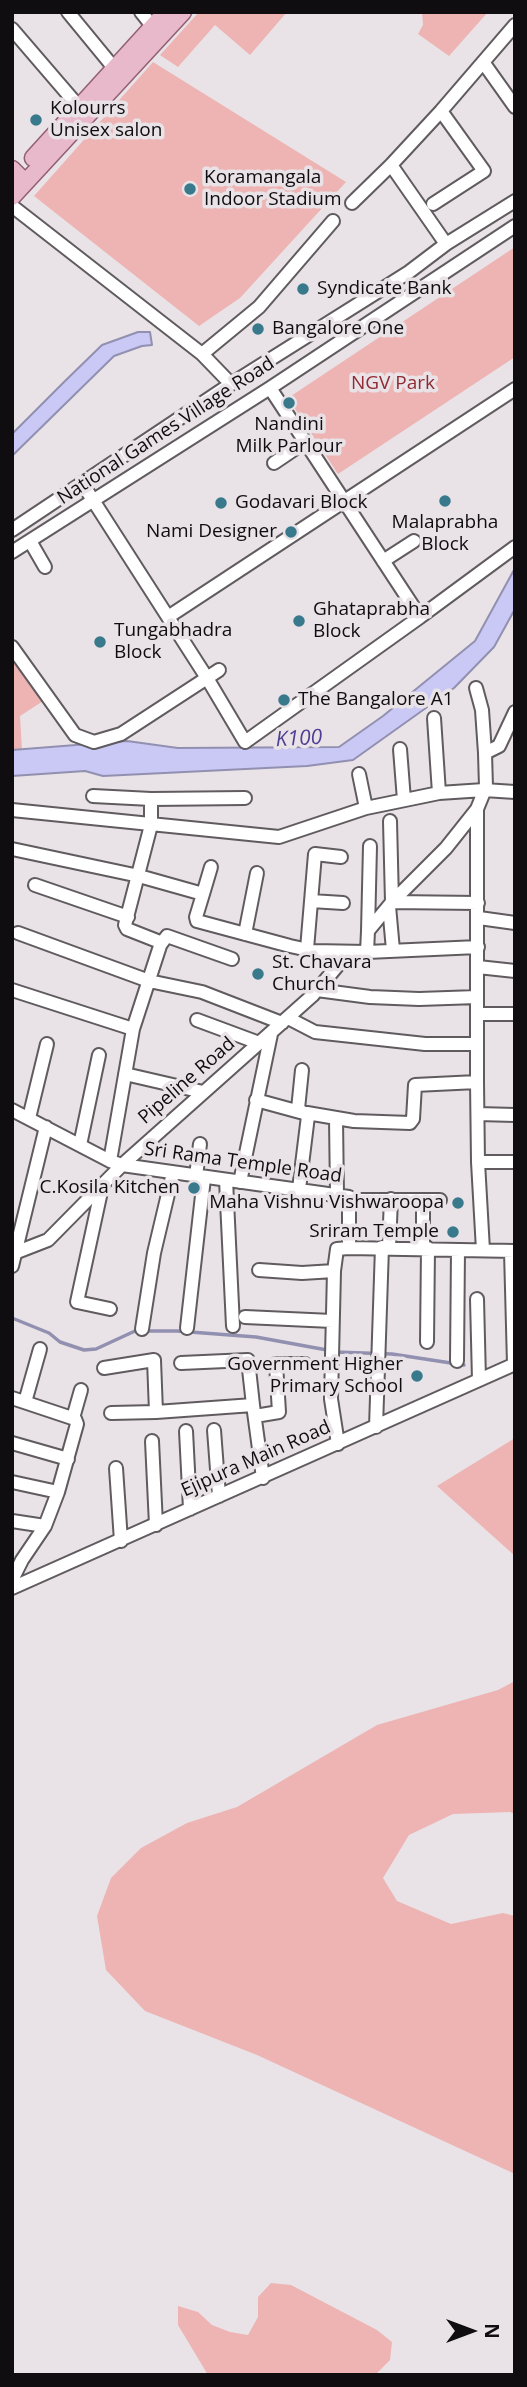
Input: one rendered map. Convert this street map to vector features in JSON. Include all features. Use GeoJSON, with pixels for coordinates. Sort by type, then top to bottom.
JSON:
{"type":"FeatureCollection","features":[{"type":"Feature","properties":{"kind":"main road"},"geometry":{"type":"LineString","coordinates":[[15,186],[79,107],[166,12]]}},
{"type":"Feature","properties":{"kind":"main road"},"geometry":{"type":"LineString","coordinates":[[15,186],[183,12]]}},
{"type":"Feature","properties":{"kind":"street"},"geometry":{"type":"LineString","coordinates":[[68,12],[114,68]]}},
{"type":"Feature","properties":{"kind":"street"},"geometry":{"type":"LineString","coordinates":[[141,12],[153,27]]}},
{"type":"Feature","properties":{"kind":"street"},"geometry":{"type":"LineString","coordinates":[[352,203],[391,166],[515,26]]}},
{"type":"Feature","properties":{"kind":"street"},"geometry":{"type":"LineString","coordinates":[[12,29],[79,107]]}},
{"type":"Feature","properties":{"kind":"street"},"geometry":{"type":"LineString","coordinates":[[483,62],[515,107]]}},
{"type":"Feature","properties":{"kind":"street"},"geometry":{"type":"LineString","coordinates":[[433,204],[484,171],[441,111]]}},
{"type":"Feature","properties":{"kind":"street"},"geometry":{"type":"LineString","coordinates":[[391,166],[446,244]]}},
{"type":"Feature","properties":{"kind":"street"},"geometry":{"type":"LineString","coordinates":[[15,186],[202,354],[231,384]]}},
{"type":"Feature","properties":{"kind":"street","name":"National Games Village Road"},"geometry":{"type":"LineString","coordinates":[[12,530],[231,384],[409,272],[446,244],[515,201]]}},
{"type":"Feature","properties":{"kind":"street"},"geometry":{"type":"LineString","coordinates":[[202,354],[259,307],[333,222]]}},
{"type":"Feature","properties":{"kind":"street","name":"National Games Village Road"},"geometry":{"type":"LineString","coordinates":[[12,552],[270,388],[515,226]]}},
{"type":"Feature","properties":{"kind":"street"},"geometry":{"type":"LineString","coordinates":[[409,272],[421,288]]}},
{"type":"Feature","properties":{"kind":"street"},"geometry":{"type":"LineString","coordinates":[[270,388],[420,617]]}},
{"type":"Feature","properties":{"kind":"street"},"geometry":{"type":"LineString","coordinates":[[168,617],[515,389]]}},
{"type":"Feature","properties":{"kind":"street"},"geometry":{"type":"LineString","coordinates":[[274,463],[305,442]]}},
{"type":"Feature","properties":{"kind":"street"},"geometry":{"type":"LineString","coordinates":[[82,483],[245,742],[515,547]]}},
{"type":"Feature","properties":{"kind":"street"},"geometry":{"type":"LineString","coordinates":[[30,541],[45,566]]}},
{"type":"Feature","properties":{"kind":"street"},"geometry":{"type":"LineString","coordinates":[[383,561],[414,541]]}},
{"type":"Feature","properties":{"kind":"street"},"geometry":{"type":"LineString","coordinates":[[12,647],[75,735],[94,742],[121,734],[219,670]]}},
{"type":"Feature","properties":{"kind":"street"},"geometry":{"type":"LineString","coordinates":[[368,931],[446,848],[477,809],[486,787],[482,710],[476,688]]}},
{"type":"Feature","properties":{"kind":"street"},"geometry":{"type":"LineString","coordinates":[[499,746],[515,712]]}},
{"type":"Feature","properties":{"kind":"street"},"geometry":{"type":"LineString","coordinates":[[434,719],[439,793]]}},
{"type":"Feature","properties":{"kind":"street"},"geometry":{"type":"LineString","coordinates":[[485,752],[499,746],[515,747]]}},
{"type":"Feature","properties":{"kind":"street"},"geometry":{"type":"LineString","coordinates":[[400,749],[404,800]]}},
{"type":"Feature","properties":{"kind":"street"},"geometry":{"type":"LineString","coordinates":[[359,774],[366,808]]}},
{"type":"Feature","properties":{"kind":"street"},"geometry":{"type":"LineString","coordinates":[[12,810],[279,837],[366,808],[439,793],[484,790],[515,792]]}},
{"type":"Feature","properties":{"kind":"street"},"geometry":{"type":"LineString","coordinates":[[93,796],[152,799],[245,798]]}},
{"type":"Feature","properties":{"kind":"street"},"geometry":{"type":"LineString","coordinates":[[152,799],[151,825],[125,925],[127,929],[161,944]]}},
{"type":"Feature","properties":{"kind":"street"},"geometry":{"type":"LineString","coordinates":[[477,809],[478,1161],[483,1250]]}},
{"type":"Feature","properties":{"kind":"street"},"geometry":{"type":"LineString","coordinates":[[390,821],[393,950]]}},
{"type":"Feature","properties":{"kind":"street"},"geometry":{"type":"LineString","coordinates":[[367,952],[370,846]]}},
{"type":"Feature","properties":{"kind":"street"},"geometry":{"type":"LineString","coordinates":[[12,849],[139,876],[203,894]]}},
{"type":"Feature","properties":{"kind":"street"},"geometry":{"type":"LineString","coordinates":[[307,949],[315,854],[341,857]]}},
{"type":"Feature","properties":{"kind":"street"},"geometry":{"type":"LineString","coordinates":[[211,867],[196,917],[198,921],[307,949],[367,952],[478,947]]}},
{"type":"Feature","properties":{"kind":"street"},"geometry":{"type":"LineString","coordinates":[[245,934],[257,873]]}},
{"type":"Feature","properties":{"kind":"street"},"geometry":{"type":"LineString","coordinates":[[35,885],[128,917]]}},
{"type":"Feature","properties":{"kind":"street"},"geometry":{"type":"LineString","coordinates":[[311,901],[343,903]]}},
{"type":"Feature","properties":{"kind":"street"},"geometry":{"type":"LineString","coordinates":[[391,904],[478,903]]}},
{"type":"Feature","properties":{"kind":"street"},"geometry":{"type":"LineString","coordinates":[[479,918],[515,923]]}},
{"type":"Feature","properties":{"kind":"street"},"geometry":{"type":"LineString","coordinates":[[18,933],[149,981],[202,992],[315,1032],[425,1044],[477,1044]]}},
{"type":"Feature","properties":{"kind":"street"},"geometry":{"type":"LineString","coordinates":[[116,1163],[125,1074],[133,1029],[161,944],[167,936],[232,959]]}},
{"type":"Feature","properties":{"kind":"street","name":"Pipeline Road"},"geometry":{"type":"LineString","coordinates":[[14,1254],[48,1240],[102,1187],[116,1163],[271,1034],[317,990],[349,952]]}},
{"type":"Feature","properties":{"kind":"street"},"geometry":{"type":"LineString","coordinates":[[478,967],[515,971]]}},
{"type":"Feature","properties":{"kind":"street"},"geometry":{"type":"LineString","coordinates":[[12,990],[133,1029]]}},
{"type":"Feature","properties":{"kind":"street"},"geometry":{"type":"LineString","coordinates":[[317,990],[370,997],[477,997]]}},
{"type":"Feature","properties":{"kind":"street"},"geometry":{"type":"LineString","coordinates":[[478,1014],[515,1014]]}},
{"type":"Feature","properties":{"kind":"street"},"geometry":{"type":"LineString","coordinates":[[197,1020],[259,1044]]}},
{"type":"Feature","properties":{"kind":"street"},"geometry":{"type":"LineString","coordinates":[[240,1182],[271,1034]]}},
{"type":"Feature","properties":{"kind":"street"},"geometry":{"type":"LineString","coordinates":[[29,1118],[47,1044]]}},
{"type":"Feature","properties":{"kind":"street"},"geometry":{"type":"LineString","coordinates":[[80,1145],[99,1055]]}},
{"type":"Feature","properties":{"kind":"street"},"geometry":{"type":"LineString","coordinates":[[299,1189],[304,1113],[302,1070]]}},
{"type":"Feature","properties":{"kind":"street"},"geometry":{"type":"LineString","coordinates":[[125,1074],[203,1092]]}},
{"type":"Feature","properties":{"kind":"street"},"geometry":{"type":"LineString","coordinates":[[256,1101],[336,1119],[410,1124],[413,1119],[415,1085],[477,1082]]}},
{"type":"Feature","properties":{"kind":"street","name":"Sri Rama Temple Road"},"geometry":{"type":"LineString","coordinates":[[12,1110],[116,1163],[348,1196],[349,1248]]}},
{"type":"Feature","properties":{"kind":"street"},"geometry":{"type":"LineString","coordinates":[[478,1114],[515,1115]]}},
{"type":"Feature","properties":{"kind":"street"},"geometry":{"type":"LineString","coordinates":[[336,1119],[337,1195]]}},
{"type":"Feature","properties":{"kind":"street"},"geometry":{"type":"LineString","coordinates":[[12,1266],[46,1128]]}},
{"type":"Feature","properties":{"kind":"street"},"geometry":{"type":"LineString","coordinates":[[187,1328],[200,1177],[200,1143]]}},
{"type":"Feature","properties":{"kind":"street"},"geometry":{"type":"LineString","coordinates":[[478,1161],[515,1162]]}},
{"type":"Feature","properties":{"kind":"street"},"geometry":{"type":"LineString","coordinates":[[142,1329],[154,1253],[173,1173]]}},
{"type":"Feature","properties":{"kind":"street"},"geometry":{"type":"LineString","coordinates":[[226,1180],[233,1326]]}},
{"type":"Feature","properties":{"kind":"street"},"geometry":{"type":"LineString","coordinates":[[102,1187],[77,1301],[110,1309]]}},
{"type":"Feature","properties":{"kind":"street"},"geometry":{"type":"LineString","coordinates":[[376,1427],[378,1354],[391,1199]]}},
{"type":"Feature","properties":{"kind":"street"},"geometry":{"type":"LineString","coordinates":[[350,1200],[440,1200]]}},
{"type":"Feature","properties":{"kind":"street"},"geometry":{"type":"LineString","coordinates":[[423,1200],[427,1342]]}},
{"type":"Feature","properties":{"kind":"street"},"geometry":{"type":"LineString","coordinates":[[338,1444],[331,1399],[334,1271],[337,1249],[386,1247],[513,1251],[514,1364]]}},
{"type":"Feature","properties":{"kind":"street"},"geometry":{"type":"LineString","coordinates":[[457,1361],[458,1250]]}},
{"type":"Feature","properties":{"kind":"street"},"geometry":{"type":"LineString","coordinates":[[259,1270],[302,1273],[334,1271]]}},
{"type":"Feature","properties":{"kind":"street"},"geometry":{"type":"LineString","coordinates":[[477,1299],[479,1380]]}},
{"type":"Feature","properties":{"kind":"street"},"geometry":{"type":"LineString","coordinates":[[245,1317],[332,1321]]}},
{"type":"Feature","properties":{"kind":"street"},"geometry":{"type":"LineString","coordinates":[[25,1402],[40,1349]]}},
{"type":"Feature","properties":{"kind":"street"},"geometry":{"type":"LineString","coordinates":[[104,1368],[154,1360],[156,1412]]}},
{"type":"Feature","properties":{"kind":"street"},"geometry":{"type":"LineString","coordinates":[[181,1363],[248,1360],[263,1478]]}},
{"type":"Feature","properties":{"kind":"street"},"geometry":{"type":"LineString","coordinates":[[111,1413],[279,1412],[276,1364],[305,1364]]}},
{"type":"Feature","properties":{"kind":"street","name":"Ejipura Main Road"},"geometry":{"type":"LineString","coordinates":[[12,1588],[514,1364]]}},
{"type":"Feature","properties":{"kind":"street"},"geometry":{"type":"LineString","coordinates":[[73,1418],[81,1390]]}},
{"type":"Feature","properties":{"kind":"street"},"geometry":{"type":"LineString","coordinates":[[12,1398],[73,1418],[77,1424],[58,1492],[44,1526],[17,1560],[12,1580]]}},
{"type":"Feature","properties":{"kind":"street"},"geometry":{"type":"LineString","coordinates":[[214,1430],[219,1496]]}},
{"type":"Feature","properties":{"kind":"street"},"geometry":{"type":"LineString","coordinates":[[186,1431],[190,1509]]}},
{"type":"Feature","properties":{"kind":"street"},"geometry":{"type":"LineString","coordinates":[[152,1441],[156,1525]]}},
{"type":"Feature","properties":{"kind":"street"},"geometry":{"type":"LineString","coordinates":[[12,1443],[68,1459]]}},
{"type":"Feature","properties":{"kind":"street"},"geometry":{"type":"LineString","coordinates":[[116,1468],[121,1541]]}},
{"type":"Feature","properties":{"kind":"street"},"geometry":{"type":"LineString","coordinates":[[12,1482],[58,1492]]}},
{"type":"Feature","properties":{"kind":"street"},"geometry":{"type":"LineString","coordinates":[[12,1521],[44,1526]]}},
{"type":"Feature","properties":{"kind":"green space"},"geometry":{"type":"Polygon","coordinates":[[[199,12],[287,12],[250,55],[215,25],[178,67],[160,55],[199,12]]]}},
{"type":"Feature","properties":{"kind":"green space"},"geometry":{"type":"Polygon","coordinates":[[[422,12],[488,12],[449,56],[418,34],[423,25],[422,12]]]}},
{"type":"Feature","properties":{"kind":"green space","name":"Koramangala Indoor Stadium"},"geometry":{"type":"Polygon","coordinates":[[[153,62],[346,182],[240,298],[199,326],[34,196],[153,62]]]}},
{"type":"Feature","properties":{"kind":"green space","name":"NGV Park"},"geometry":{"type":"Polygon","coordinates":[[[515,247],[515,357],[338,474],[288,398],[515,247]]]}},
{"type":"Feature","properties":{"kind":"green space"},"geometry":{"type":"Polygon","coordinates":[[[12,637],[54,694],[20,716],[22,750],[12,750],[12,637]]]}},
{"type":"Feature","properties":{"kind":"green space"},"geometry":{"type":"Polygon","coordinates":[[[515,1438],[515,1556],[437,1486],[515,1438]]]}},
{"type":"Feature","properties":{"kind":"green space"},"geometry":{"type":"Polygon","coordinates":[[[515,1681],[515,1814],[453,1814],[409,1835],[383,1878],[397,1901],[451,1924],[503,1913],[515,1916],[515,2174],[257,2055],[145,2011],[106,1970],[97,1916],[111,1878],[141,1848],[187,1823],[237,1807],[377,1725],[498,1690],[515,1681]]]}},
{"type":"Feature","properties":{"kind":"green space"},"geometry":{"type":"Polygon","coordinates":[[[271,2283],[291,2285],[377,2330],[392,2342],[390,2360],[375,2375],[208,2375],[178,2325],[178,2306],[198,2312],[212,2325],[248,2335],[258,2317],[258,2297],[271,2283]]]}},
{"type":"Feature","properties":{"kind":"water"},"geometry":{"type":"Polygon","coordinates":[[[138,332],[150,332],[152,345],[114,356],[12,456],[12,434],[64,382],[102,345],[138,332]]]}},
{"type":"Feature","properties":{"kind":"water","name":"K100"},"geometry":{"type":"Polygon","coordinates":[[[515,568],[515,609],[494,647],[454,688],[353,760],[307,766],[103,776],[85,771],[12,776],[12,750],[127,741],[178,748],[339,747],[383,716],[475,641],[515,568]]]}},
{"type":"Feature","properties":{"kind":"waterway"},"geometry":{"type":"LineString","coordinates":[[12,1318],[49,1333],[60,1342],[84,1350],[96,1349],[135,1331],[256,1337],[327,1350]]}},
{"type":"Feature","properties":{"kind":"waterway"},"geometry":{"type":"LineString","coordinates":[[335,1352],[392,1354],[464,1365]]}},
{"type":"Feature","properties":{"kind":"place","name":"Kolourrs Unisex salon"},"geometry":{"type":"Point","coordinates":[36,120]}},
{"type":"Feature","properties":{"kind":"place","name":"Koramangala Indoor Stadium"},"geometry":{"type":"Point","coordinates":[190,189]}},
{"type":"Feature","properties":{"kind":"place","name":"Syndicate Bank"},"geometry":{"type":"Point","coordinates":[303,289]}},
{"type":"Feature","properties":{"kind":"place","name":"Bangalore One"},"geometry":{"type":"Point","coordinates":[258,329]}},
{"type":"Feature","properties":{"kind":"place","name":"Nandini Milk Parlour"},"geometry":{"type":"Point","coordinates":[289,403]}},
{"type":"Feature","properties":{"kind":"place","name":"Malaprabha Block"},"geometry":{"type":"Point","coordinates":[445,501]}},
{"type":"Feature","properties":{"kind":"place","name":"Godavari Block"},"geometry":{"type":"Point","coordinates":[221,503]}},
{"type":"Feature","properties":{"kind":"place","name":"Nami Designer"},"geometry":{"type":"Point","coordinates":[291,532]}},
{"type":"Feature","properties":{"kind":"place","name":"Ghataprabha Block"},"geometry":{"type":"Point","coordinates":[299,621]}},
{"type":"Feature","properties":{"kind":"place","name":"Tungabhadra Block"},"geometry":{"type":"Point","coordinates":[100,642]}},
{"type":"Feature","properties":{"kind":"place","name":"The Bangalore A1"},"geometry":{"type":"Point","coordinates":[284,700]}},
{"type":"Feature","properties":{"kind":"place","name":"St. Chavara Church"},"geometry":{"type":"Point","coordinates":[258,974]}},
{"type":"Feature","properties":{"kind":"place","name":"C.Kosila Kitchen"},"geometry":{"type":"Point","coordinates":[194,1188]}},
{"type":"Feature","properties":{"kind":"place","name":"Maha Vishnu Vishwaroopa"},"geometry":{"type":"Point","coordinates":[458,1203]}},
{"type":"Feature","properties":{"kind":"place","name":"Sriram Temple"},"geometry":{"type":"Point","coordinates":[453,1232]}},
{"type":"Feature","properties":{"kind":"place","name":"Government Higher Primary School"},"geometry":{"type":"Point","coordinates":[417,1376]}}]}
